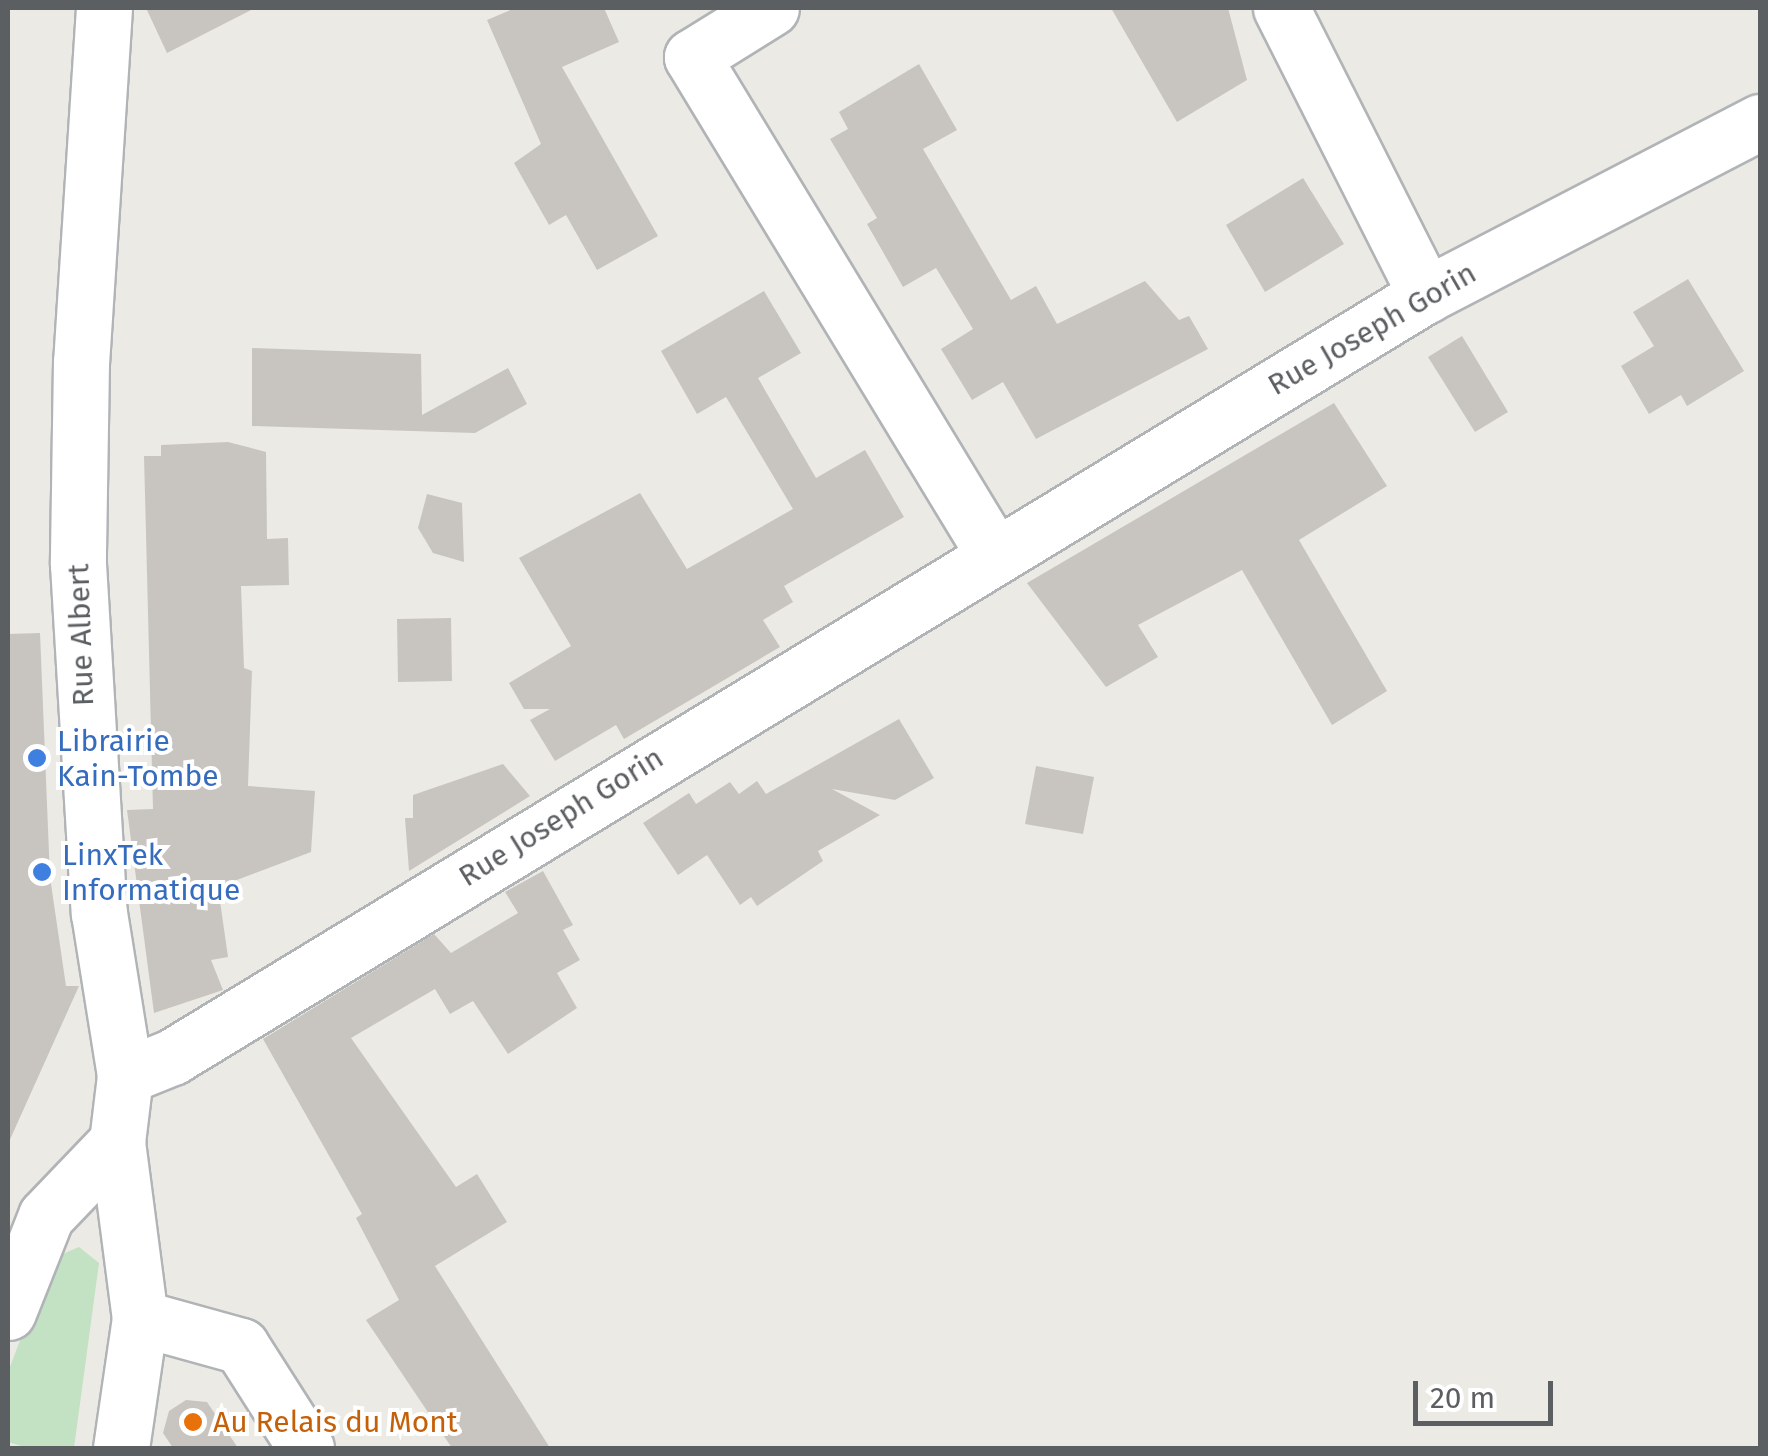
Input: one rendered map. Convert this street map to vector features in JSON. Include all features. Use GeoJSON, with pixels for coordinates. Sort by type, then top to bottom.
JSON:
{"type":"FeatureCollection","features":[{"type":"Feature","properties":{"kind":"street","name":"Rue Albert"},"geometry":{"type":"LineString","coordinates":[[104,8],[80,362],[78,564],[99,913],[126,1076],[117,1142],[140,1318],[121,1448]]}},
{"type":"Feature","properties":{"kind":"street"},"geometry":{"type":"LineString","coordinates":[[770,8],[692,57],[992,552]]}},
{"type":"Feature","properties":{"kind":"street"},"geometry":{"type":"LineString","coordinates":[[1281,8],[1426,294]]}},
{"type":"Feature","properties":{"kind":"street","name":"Rue Joseph Gorin"},"geometry":{"type":"LineString","coordinates":[[126,1076],[172,1056],[992,552],[1426,294],[1760,122]]}},
{"type":"Feature","properties":{"kind":"street"},"geometry":{"type":"LineString","coordinates":[[8,1312],[46,1216],[117,1142]]}},
{"type":"Feature","properties":{"kind":"street"},"geometry":{"type":"LineString","coordinates":[[140,1318],[241,1346],[306,1448]]}},
{"type":"Feature","properties":{"kind":"green space"},"geometry":{"type":"Polygon","coordinates":[[[79,1247],[99,1263],[74,1448],[28,1448],[8,1442],[8,1372],[51,1259],[79,1247]]]}},
{"type":"Feature","properties":{"kind":"building"},"geometry":{"type":"Polygon","coordinates":[[[146,8],[255,8],[167,53],[146,8]]]}},
{"type":"Feature","properties":{"kind":"building"},"geometry":{"type":"Polygon","coordinates":[[[515,8],[604,8],[619,42],[562,67],[658,236],[597,270],[566,215],[549,225],[514,163],[541,144],[487,20],[515,8]]]}},
{"type":"Feature","properties":{"kind":"building"},"geometry":{"type":"Polygon","coordinates":[[[1111,8],[1228,8],[1247,80],[1177,122],[1111,8]]]}},
{"type":"Feature","properties":{"kind":"building"},"geometry":{"type":"Polygon","coordinates":[[[919,64],[957,130],[923,149],[1011,300],[1036,286],[1057,324],[1145,281],[1179,320],[1189,316],[1208,349],[1036,439],[1003,382],[972,400],[941,349],[973,329],[936,268],[903,287],[867,224],[877,218],[830,139],[848,129],[839,112],[919,64]]]}},
{"type":"Feature","properties":{"kind":"building"},"geometry":{"type":"Polygon","coordinates":[[[1303,178],[1344,244],[1265,292],[1226,225],[1303,178]]]}},
{"type":"Feature","properties":{"kind":"building"},"geometry":{"type":"Polygon","coordinates":[[[1688,279],[1744,371],[1687,406],[1681,395],[1649,414],[1621,366],[1654,346],[1633,312],[1688,279]]]}},
{"type":"Feature","properties":{"kind":"building"},"geometry":{"type":"Polygon","coordinates":[[[764,291],[801,353],[758,378],[816,478],[865,450],[904,517],[784,586],[793,602],[763,620],[780,647],[624,739],[616,725],[555,761],[530,720],[550,709],[524,709],[509,683],[571,646],[519,558],[640,493],[687,569],[793,509],[726,397],[697,414],[661,351],[764,291]]]}},
{"type":"Feature","properties":{"kind":"building"},"geometry":{"type":"Polygon","coordinates":[[[1462,336],[1508,412],[1475,432],[1428,357],[1462,336]]]}},
{"type":"Feature","properties":{"kind":"building"},"geometry":{"type":"Polygon","coordinates":[[[252,348],[421,354],[422,415],[508,368],[527,404],[475,433],[252,426],[252,348]]]}},
{"type":"Feature","properties":{"kind":"building"},"geometry":{"type":"Polygon","coordinates":[[[1334,403],[1387,486],[1299,540],[1387,691],[1332,725],[1242,570],[1138,625],[1158,657],[1106,687],[1027,583],[1334,403]]]}},
{"type":"Feature","properties":{"kind":"building"},"geometry":{"type":"Polygon","coordinates":[[[228,442],[266,452],[267,539],[288,538],[289,585],[241,586],[244,668],[252,671],[248,786],[315,791],[311,852],[218,887],[228,957],[211,960],[223,990],[154,1013],[127,810],[153,809],[144,456],[161,456],[161,445],[228,442]]]}},
{"type":"Feature","properties":{"kind":"building"},"geometry":{"type":"Polygon","coordinates":[[[427,494],[462,503],[464,562],[433,553],[418,528],[427,494]]]}},
{"type":"Feature","properties":{"kind":"building"},"geometry":{"type":"Polygon","coordinates":[[[451,618],[452,681],[398,682],[397,619],[451,618]]]}},
{"type":"Feature","properties":{"kind":"building"},"geometry":{"type":"Polygon","coordinates":[[[40,633],[50,877],[66,986],[79,986],[8,1144],[8,634],[40,633]]]}},
{"type":"Feature","properties":{"kind":"building"},"geometry":{"type":"Polygon","coordinates":[[[899,719],[934,778],[895,800],[832,789],[880,815],[818,851],[823,861],[757,906],[751,897],[740,905],[707,855],[678,875],[643,823],[689,793],[696,804],[730,782],[739,794],[757,781],[766,794],[899,719]]]}},
{"type":"Feature","properties":{"kind":"building"},"geometry":{"type":"Polygon","coordinates":[[[503,764],[530,796],[409,871],[405,818],[413,818],[413,795],[503,764]]]}},
{"type":"Feature","properties":{"kind":"building"},"geometry":{"type":"Polygon","coordinates":[[[1036,766],[1094,777],[1083,834],[1025,824],[1036,766]]]}},
{"type":"Feature","properties":{"kind":"building"},"geometry":{"type":"Polygon","coordinates":[[[543,871],[573,925],[563,930],[580,960],[557,973],[577,1008],[508,1054],[473,1001],[450,1014],[435,989],[351,1038],[456,1187],[477,1174],[507,1222],[435,1266],[550,1448],[452,1448],[366,1320],[399,1300],[356,1218],[362,1214],[263,1039],[434,934],[451,953],[518,913],[505,892],[543,871]]]}},
{"type":"Feature","properties":{"kind":"building","name":"Au Relais du Mont"},"geometry":{"type":"Polygon","coordinates":[[[186,1400],[207,1402],[238,1448],[173,1448],[163,1433],[169,1411],[186,1400]]]}},
{"type":"Feature","properties":{"kind":"place","name":"Librairie Kain-Tombe"},"geometry":{"type":"Point","coordinates":[37,758]}},
{"type":"Feature","properties":{"kind":"place","name":"LinxTek Informatique"},"geometry":{"type":"Point","coordinates":[42,872]}},
{"type":"Feature","properties":{"kind":"place","name":"Au Relais du Mont"},"geometry":{"type":"Point","coordinates":[193,1422]}}]}
